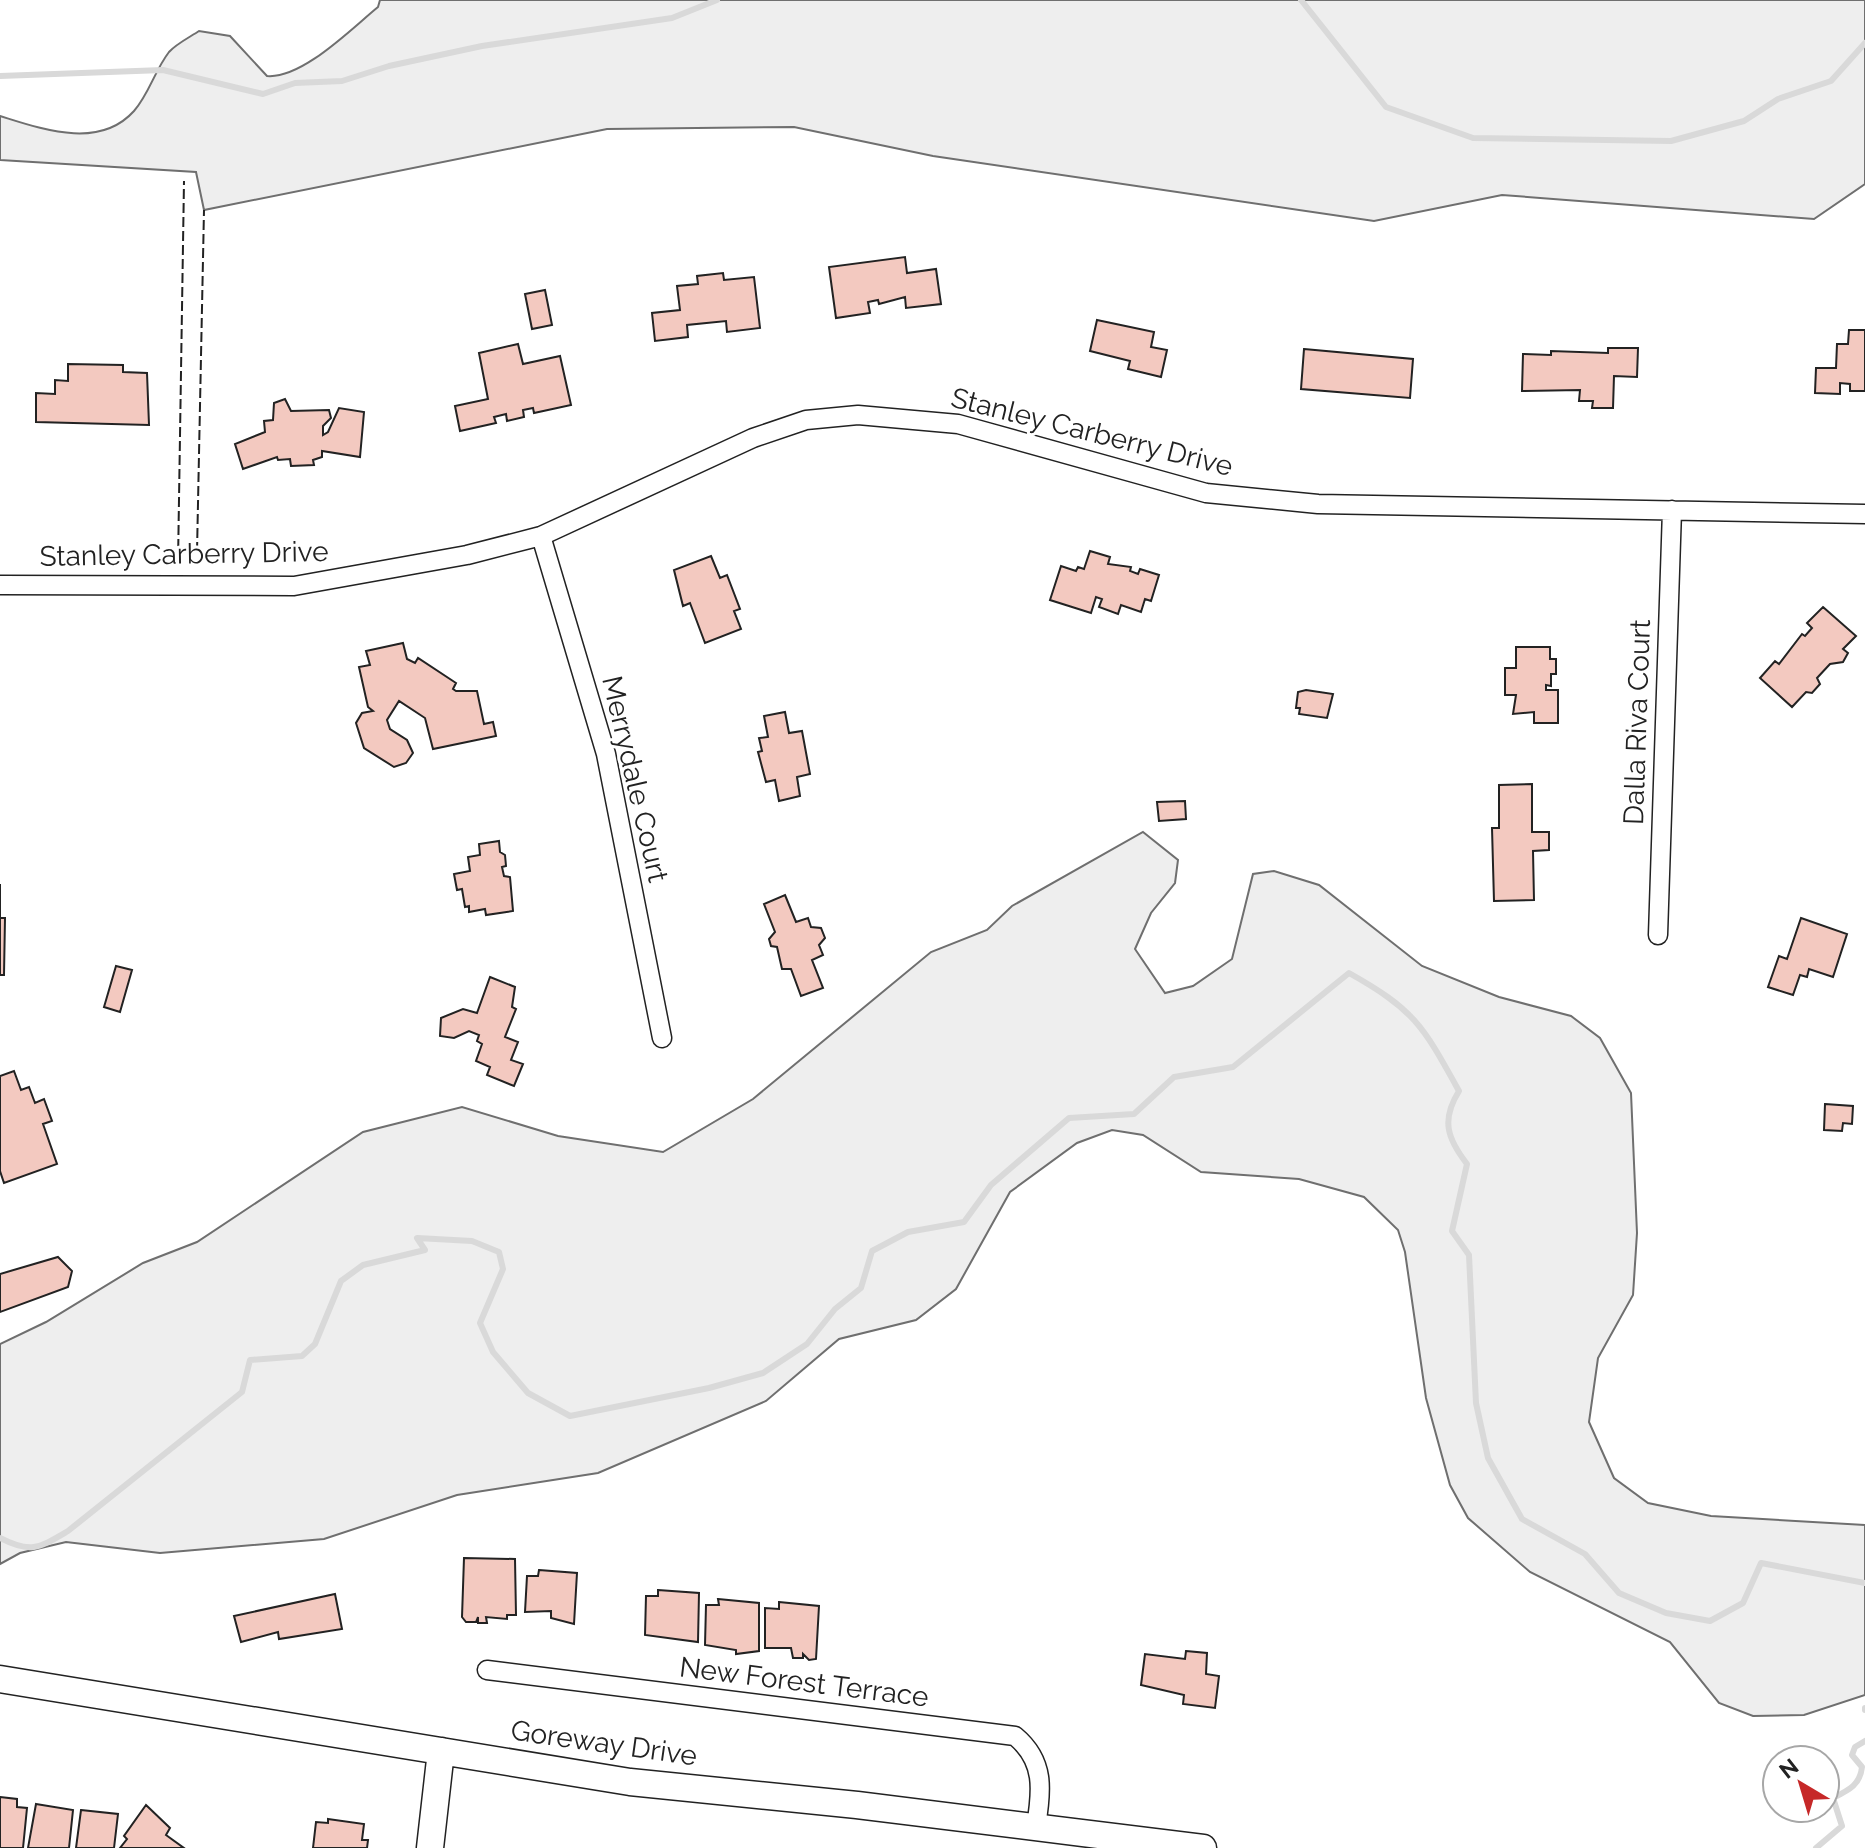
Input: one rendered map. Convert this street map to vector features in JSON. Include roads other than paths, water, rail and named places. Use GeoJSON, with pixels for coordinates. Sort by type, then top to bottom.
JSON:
{"type":"FeatureCollection","features":[{"type":"Feature","properties":{"kind":"street","name":"Stanley Carberry Drive"},"geometry":{"type":"LineString","coordinates":[[0,585],[294,586],[467,555],[541,536],[753,438],[806,420],[858,415],[958,424],[1206,493],[1318,504],[1865,514]]}},
{"type":"Feature","properties":{"kind":"street","name":"Dalla Riva Court"},"geometry":{"type":"LineString","coordinates":[[1658,935],[1672,510]]}},
{"type":"Feature","properties":{"kind":"street","name":"Merrydale Court"},"geometry":{"type":"LineString","coordinates":[[541,536],[606,754],[662,1038]]}},
{"type":"Feature","properties":{"kind":"street","name":"New Forest Terrace"},"geometry":{"type":"LineString","coordinates":[[487,1670],[1015,1736],[1027,1746],[1040,1778],[1036,1826]]}},
{"type":"Feature","properties":{"kind":"street","name":"Goreway Drive"},"geometry":{"type":"LineString","coordinates":[[0,1679],[630,1782],[1036,1826],[1203,1848]]}},
{"type":"Feature","properties":{"kind":"street"},"geometry":{"type":"LineString","coordinates":[[430,1848],[441,1751]]}},
{"type":"Feature","properties":{"kind":"waterway"},"geometry":{"type":"LineString","coordinates":[[0,76],[163,70],[263,94],[295,83],[342,81],[389,66],[482,46],[672,18],[717,0]]}},
{"type":"Feature","properties":{"kind":"waterway"},"geometry":{"type":"LineString","coordinates":[[1301,0],[1386,107],[1473,138],[1671,141],[1744,121],[1778,99],[1831,81],[1865,43]]}},
{"type":"Feature","properties":{"kind":"waterway"},"geometry":{"type":"LineString","coordinates":[[0,1538],[20,1546],[35,1547],[68,1531],[242,1392],[250,1360],[302,1356],[315,1344],[341,1281],[363,1265],[425,1250],[417,1238],[472,1241],[499,1252],[503,1269],[480,1323],[493,1352],[528,1393],[570,1416],[709,1388],[763,1373],[807,1344],[835,1309],[861,1288],[872,1251],[908,1232],[964,1222],[991,1185],[1069,1118],[1134,1114],[1174,1077],[1233,1067],[1349,973],[1403,1009],[1426,1035],[1459,1091],[1448,1120],[1451,1137],[1467,1164],[1452,1231],[1469,1255],[1476,1403],[1488,1458],[1522,1519],[1585,1554],[1619,1593],[1666,1613],[1710,1621],[1743,1603],[1761,1563],[1865,1583]]}},
{"type":"Feature","properties":{"kind":"waterway"},"geometry":{"type":"LineString","coordinates":[[1816,1848],[1842,1826],[1833,1798],[1849,1789],[1859,1778],[1862,1767],[1852,1755],[1855,1747],[1865,1741]]}}]}
